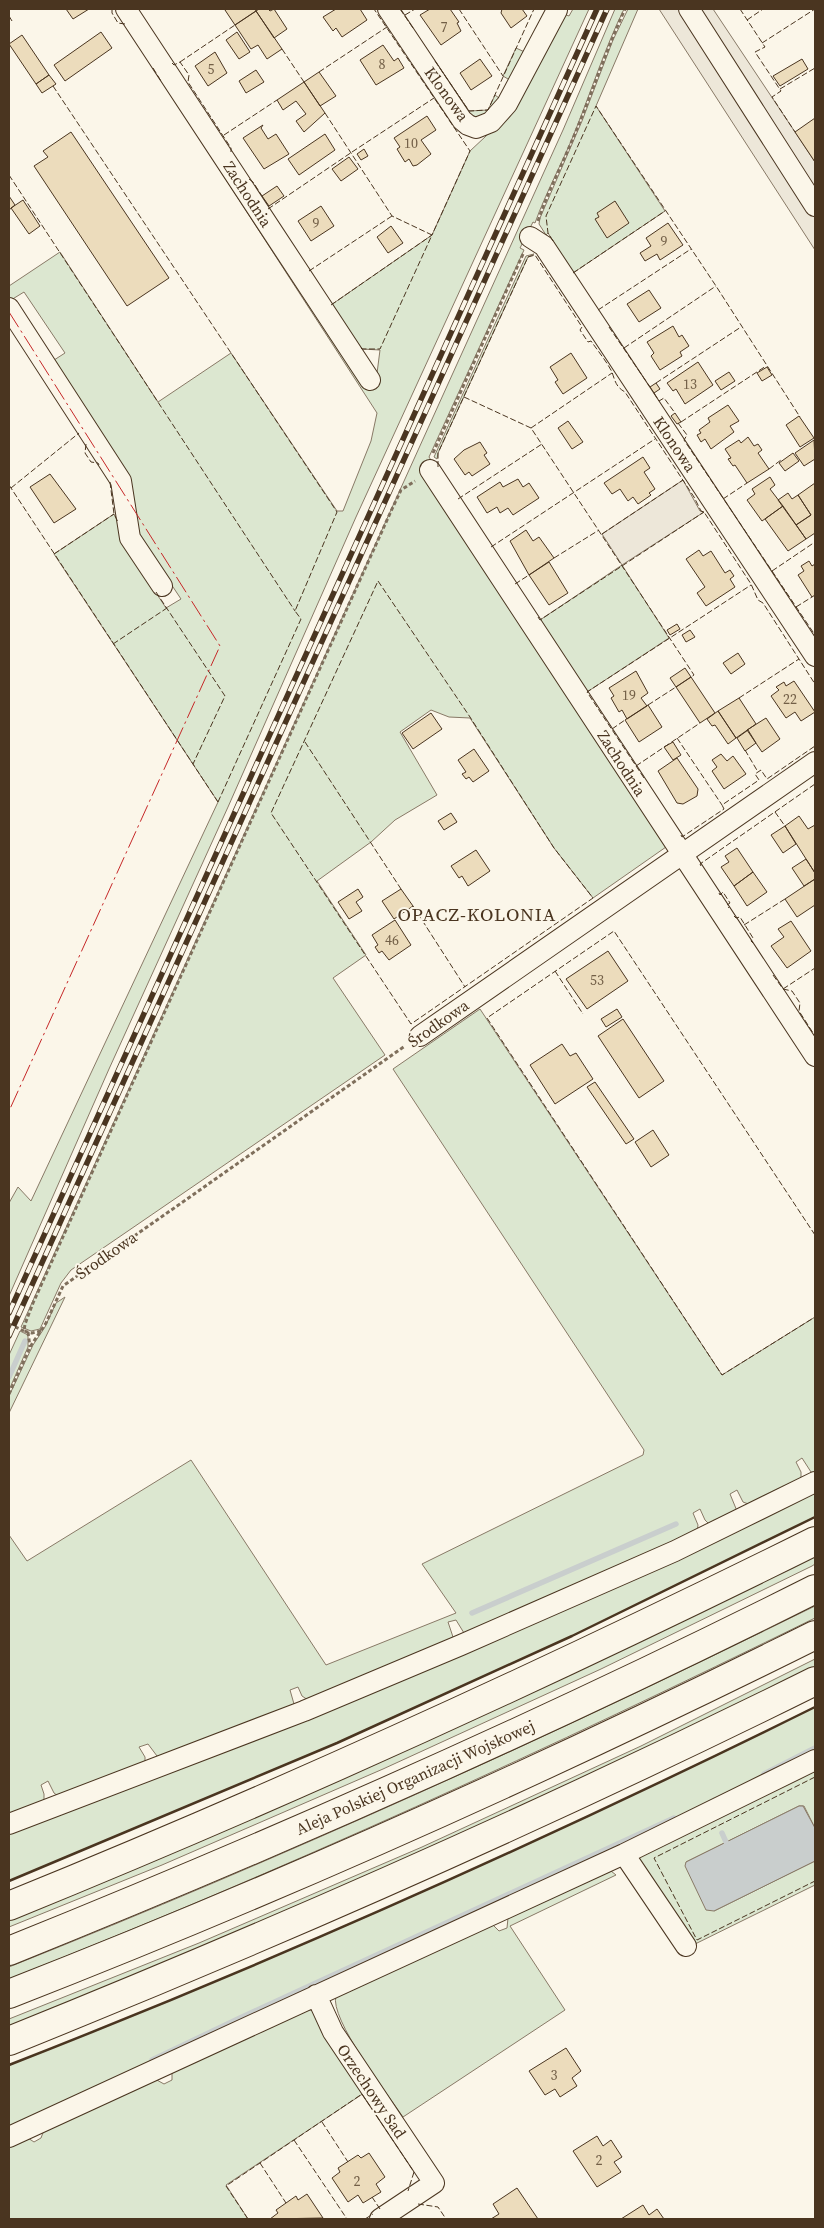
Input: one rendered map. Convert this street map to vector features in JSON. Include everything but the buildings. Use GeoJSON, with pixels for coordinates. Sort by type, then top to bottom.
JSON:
{"type":"FeatureCollection","features":[{"type":"Feature","properties":{"kind":"highway"},"geometry":{"type":"LineString","coordinates":[[9,1906],[204,1825],[495,1695],[815,1542]]}},
{"type":"Feature","properties":{"kind":"highway","name":"Aleja Polskiej Organizacji Wojskowej"},"geometry":{"type":"LineString","coordinates":[[9,1951],[195,1875],[310,1825],[558,1713],[718,1638],[815,1589]]}},
{"type":"Feature","properties":{"kind":"highway"},"geometry":{"type":"LineString","coordinates":[[9,1994],[334,1860],[538,1768],[815,1635]]}},
{"type":"Feature","properties":{"kind":"highway"},"geometry":{"type":"LineString","coordinates":[[9,2041],[142,1987],[480,1842],[815,1682]]}},
{"type":"Feature","properties":{"kind":"street","name":"Zachodnia"},"geometry":{"type":"LineString","coordinates":[[126,9],[370,380]]}},
{"type":"Feature","properties":{"kind":"street","name":"Klonowa"},"geometry":{"type":"LineString","coordinates":[[388,9],[462,120],[476,128],[491,122],[507,104],[557,10]]}},
{"type":"Feature","properties":{"kind":"street"},"geometry":{"type":"LineString","coordinates":[[689,9],[815,206]]}},
{"type":"Feature","properties":{"kind":"street","name":"Klonowa"},"geometry":{"type":"LineString","coordinates":[[530,237],[544,246],[815,656]]}},
{"type":"Feature","properties":{"kind":"street"},"geometry":{"type":"LineString","coordinates":[[9,308],[121,481],[130,538],[162,586]]}},
{"type":"Feature","properties":{"kind":"street","name":"Zachodnia"},"geometry":{"type":"LineString","coordinates":[[430,470],[815,1056]]}},
{"type":"Feature","properties":{"kind":"street","name":"Środkowa"},"geometry":{"type":"LineString","coordinates":[[420,1036],[681,853],[815,762]]}},
{"type":"Feature","properties":{"kind":"street"},"geometry":{"type":"LineString","coordinates":[[9,1824],[294,1714],[461,1645],[675,1552],[815,1482]]}},
{"type":"Feature","properties":{"kind":"street"},"geometry":{"type":"LineString","coordinates":[[9,2137],[624,1854],[815,1760]]}},
{"type":"Feature","properties":{"kind":"street"},"geometry":{"type":"LineString","coordinates":[[624,1854],[686,1946]]}},
{"type":"Feature","properties":{"kind":"street","name":"Orzechowy Sad"},"geometry":{"type":"LineString","coordinates":[[316,1995],[333,2032],[434,2183],[380,2219]]}},
{"type":"Feature","properties":{"kind":"path"},"geometry":{"type":"LineString","coordinates":[[30,1347],[25,1324],[33,1304],[401,490],[430,470],[432,456],[571,143],[604,56],[625,9]]}},
{"type":"Feature","properties":{"kind":"path","name":"Środkowa"},"geometry":{"type":"LineString","coordinates":[[41,1331],[63,1286],[420,1036]]}},
{"type":"Feature","properties":{"kind":"path"},"geometry":{"type":"LineString","coordinates":[[9,1324],[26,1332],[41,1331]]}},
{"type":"Feature","properties":{"kind":"path"},"geometry":{"type":"LineString","coordinates":[[9,1394],[30,1347],[41,1331]]}},
{"type":"Feature","properties":{"kind":"green space"},"geometry":{"type":"Polygon","coordinates":[[[573,9],[589,9],[356,517],[9,1296],[9,1203],[18,1187],[31,1201],[218,802],[54,554],[114,514],[118,521],[122,541],[166,608],[181,599],[137,533],[51,362],[65,353],[24,292],[11,300],[9,297],[9,286],[60,252],[158,402],[231,353],[337,511],[343,511],[371,441],[377,413],[135,39],[376,381],[380,350],[362,349],[331,305],[432,235],[470,151],[501,122],[561,13],[569,16],[573,9]]]}},
{"type":"Feature","properties":{"kind":"green space"},"geometry":{"type":"Polygon","coordinates":[[[615,9],[624,9],[574,134],[535,223],[533,222],[520,248],[524,250],[429,457],[666,847],[593,898],[554,848],[470,718],[449,717],[431,710],[400,732],[437,795],[395,820],[371,842],[317,881],[366,955],[333,978],[385,1055],[71,1270],[61,1283],[40,1329],[31,1331],[21,1327],[563,130],[615,9]]]}},
{"type":"Feature","properties":{"kind":"green space"},"geometry":{"type":"Polygon","coordinates":[[[628,9],[638,9],[596,106],[665,211],[573,273],[548,233],[546,235],[539,224],[540,218],[582,121],[613,40],[628,9]]]}},
{"type":"Feature","properties":{"kind":"green space"},"geometry":{"type":"Polygon","coordinates":[[[414,30],[469,111],[488,110],[495,95],[503,101],[480,118],[470,115],[411,34],[414,30]]]}},
{"type":"Feature","properties":{"kind":"green space"},"geometry":{"type":"Polygon","coordinates":[[[516,48],[529,54],[513,82],[503,76],[516,48]]]}},
{"type":"Feature","properties":{"kind":"green space"},"geometry":{"type":"Polygon","coordinates":[[[534,254],[528,257],[438,453],[437,459],[434,457],[526,256],[534,254]]]}},
{"type":"Feature","properties":{"kind":"green space"},"geometry":{"type":"Polygon","coordinates":[[[622,565],[669,638],[587,692],[540,620],[622,565]]]}},
{"type":"Feature","properties":{"kind":"green space"},"geometry":{"type":"Polygon","coordinates":[[[480,1009],[722,1375],[815,1317],[815,1473],[811,1472],[802,1458],[796,1462],[801,1472],[801,1480],[751,1505],[743,1502],[737,1490],[730,1494],[737,1511],[709,1524],[700,1509],[693,1513],[698,1525],[697,1532],[464,1633],[456,1620],[448,1622],[453,1637],[451,1640],[308,1700],[302,1696],[298,1687],[290,1690],[294,1704],[290,1710],[162,1758],[157,1756],[148,1744],[139,1747],[145,1757],[145,1763],[58,1796],[54,1793],[48,1781],[41,1785],[44,1801],[9,1817],[9,1535],[27,1561],[191,1460],[326,1665],[456,1613],[422,1564],[643,1455],[644,1450],[393,1069],[480,1009]]]}},
{"type":"Feature","properties":{"kind":"green space"},"geometry":{"type":"Polygon","coordinates":[[[65,1297],[9,1413],[9,1396],[33,1345],[45,1327],[56,1303],[65,1297]]]}},
{"type":"Feature","properties":{"kind":"green space"},"geometry":{"type":"Polygon","coordinates":[[[20,1331],[28,1335],[28,1347],[9,1390],[9,1355],[20,1331]]]}},
{"type":"Feature","properties":{"kind":"green space"},"geometry":{"type":"Polygon","coordinates":[[[815,1490],[815,1517],[572,1636],[337,1743],[9,1881],[9,1831],[815,1490]]]}},
{"type":"Feature","properties":{"kind":"green space"},"geometry":{"type":"Polygon","coordinates":[[[815,1554],[815,1564],[812,1566],[601,1669],[383,1769],[162,1865],[9,1927],[9,1917],[815,1554]]]}},
{"type":"Feature","properties":{"kind":"green space"},"geometry":{"type":"Polygon","coordinates":[[[815,1606],[815,1618],[516,1761],[315,1852],[9,1979],[9,1967],[213,1883],[416,1794],[616,1702],[815,1606]]]}},
{"type":"Feature","properties":{"kind":"green space"},"geometry":{"type":"Polygon","coordinates":[[[815,1659],[815,1670],[523,1811],[9,2030],[9,2019],[199,1943],[422,1847],[641,1746],[815,1659]]]}},
{"type":"Feature","properties":{"kind":"green space"},"geometry":{"type":"Polygon","coordinates":[[[815,1707],[815,1753],[638,1840],[9,2128],[9,2065],[214,1982],[416,1895],[617,1803],[815,1707]]]}},
{"type":"Feature","properties":{"kind":"green space"},"geometry":{"type":"Polygon","coordinates":[[[815,1768],[815,1828],[804,1806],[799,1806],[686,1862],[714,1911],[815,1861],[815,1885],[691,1946],[636,1857],[815,1768]]]}},
{"type":"Feature","properties":{"kind":"green space"},"geometry":{"type":"Polygon","coordinates":[[[611,1871],[616,1875],[510,1926],[565,2010],[403,2117],[373,2075],[350,2038],[336,2007],[336,1996],[492,1924],[499,1931],[507,1928],[508,1918],[611,1871]]]}},
{"type":"Feature","properties":{"kind":"green space"},"geometry":{"type":"Polygon","coordinates":[[[303,2007],[315,2012],[367,2091],[226,2185],[248,2219],[9,2219],[9,2143],[28,2138],[34,2142],[41,2138],[44,2130],[155,2079],[164,2084],[172,2080],[172,2071],[303,2007]]]}},
{"type":"Feature","properties":{"kind":"shaded area"},"geometry":{"type":"Polygon","coordinates":[[[659,9],[713,9],[815,162],[815,250],[659,9]]]}},
{"type":"Feature","properties":{"kind":"shaded area"},"geometry":{"type":"Polygon","coordinates":[[[683,480],[700,511],[704,512],[622,565],[602,534],[683,480]]]}},
{"type":"Feature","properties":{"kind":"shaded area"},"geometry":{"type":"Polygon","coordinates":[[[799,1806],[803,1806],[815,1828],[815,1861],[714,1911],[706,1910],[685,1866],[686,1862],[799,1806]]]}},
{"type":"Feature","properties":{"kind":"waterway"},"geometry":{"type":"LineString","coordinates":[[9,1377],[25,1341]]}},
{"type":"Feature","properties":{"kind":"waterway"},"geometry":{"type":"LineString","coordinates":[[472,1613],[676,1524]]}},
{"type":"Feature","properties":{"kind":"waterway"},"geometry":{"type":"LineString","coordinates":[[764,1774],[815,1748]]}},
{"type":"Feature","properties":{"kind":"waterway"},"geometry":{"type":"LineString","coordinates":[[152,2060],[674,1818]]}},
{"type":"Feature","properties":{"kind":"waterway"},"geometry":{"type":"LineString","coordinates":[[722,1833],[726,1842]]}},
{"type":"Feature","properties":{"kind":"railway"},"geometry":{"type":"LineString","coordinates":[[9,1313],[597,9]]}},
{"type":"Feature","properties":{"kind":"railway"},"geometry":{"type":"LineString","coordinates":[[9,1336],[607,9]]}},
{"type":"Feature","properties":{"kind":"fence"},"geometry":{"type":"LineString","coordinates":[[112,9],[112,13],[118,23],[125,24]]}},
{"type":"Feature","properties":{"kind":"fence"},"geometry":{"type":"LineString","coordinates":[[331,305],[432,235],[470,151],[374,9]]}},
{"type":"Feature","properties":{"kind":"fence"},"geometry":{"type":"LineString","coordinates":[[400,9],[413,28]]}},
{"type":"Feature","properties":{"kind":"fence"},"geometry":{"type":"LineString","coordinates":[[405,15],[415,9]]}},
{"type":"Feature","properties":{"kind":"fence"},"geometry":{"type":"LineString","coordinates":[[459,9],[503,76]]}},
{"type":"Feature","properties":{"kind":"fence"},"geometry":{"type":"LineString","coordinates":[[435,61],[469,111],[488,110],[534,9]]}},
{"type":"Feature","properties":{"kind":"fence"},"geometry":{"type":"LineString","coordinates":[[740,9],[765,47],[755,52],[781,91],[772,97],[795,132]]}},
{"type":"Feature","properties":{"kind":"fence"},"geometry":{"type":"LineString","coordinates":[[747,20],[763,9]]}},
{"type":"Feature","properties":{"kind":"fence"},"geometry":{"type":"LineString","coordinates":[[762,43],[815,9]]}},
{"type":"Feature","properties":{"kind":"fence"},"geometry":{"type":"LineString","coordinates":[[9,16],[12,21]]}},
{"type":"Feature","properties":{"kind":"fence"},"geometry":{"type":"LineString","coordinates":[[180,62],[235,25]]}},
{"type":"Feature","properties":{"kind":"fence"},"geometry":{"type":"LineString","coordinates":[[319,72],[387,27]]}},
{"type":"Feature","properties":{"kind":"fence"},"geometry":{"type":"LineString","coordinates":[[282,49],[304,82]]}},
{"type":"Feature","properties":{"kind":"fence"},"geometry":{"type":"LineString","coordinates":[[172,63],[174,65],[180,62],[189,75],[188,82],[231,148],[231,152]]}},
{"type":"Feature","properties":{"kind":"fence"},"geometry":{"type":"LineString","coordinates":[[153,68],[161,81]]}},
{"type":"Feature","properties":{"kind":"fence"},"geometry":{"type":"LineString","coordinates":[[780,89],[815,68]]}},
{"type":"Feature","properties":{"kind":"fence"},"geometry":{"type":"LineString","coordinates":[[53,86],[337,512],[295,611],[301,619],[218,802]]}},
{"type":"Feature","properties":{"kind":"fence"},"geometry":{"type":"LineString","coordinates":[[352,152],[434,98]]}},
{"type":"Feature","properties":{"kind":"fence"},"geometry":{"type":"LineString","coordinates":[[224,135],[277,100]]}},
{"type":"Feature","properties":{"kind":"fence"},"geometry":{"type":"LineString","coordinates":[[553,241],[548,233],[546,216],[596,106],[716,286],[800,417]]}},
{"type":"Feature","properties":{"kind":"fence"},"geometry":{"type":"LineString","coordinates":[[325,113],[392,216],[432,235],[380,349],[362,349],[360,347]]}},
{"type":"Feature","properties":{"kind":"fence"},"geometry":{"type":"LineString","coordinates":[[268,209],[352,152]]}},
{"type":"Feature","properties":{"kind":"fence"},"geometry":{"type":"LineString","coordinates":[[9,175],[295,611]]}},
{"type":"Feature","properties":{"kind":"fence"},"geometry":{"type":"LineString","coordinates":[[249,179],[262,196]]}},
{"type":"Feature","properties":{"kind":"fence"},"geometry":{"type":"LineString","coordinates":[[573,273],[665,211]]}},
{"type":"Feature","properties":{"kind":"fence"},"geometry":{"type":"LineString","coordinates":[[309,271],[392,216]]}},
{"type":"Feature","properties":{"kind":"fence"},"geometry":{"type":"LineString","coordinates":[[598,310],[691,249]]}},
{"type":"Feature","properties":{"kind":"fence"},"geometry":{"type":"LineString","coordinates":[[438,467],[438,453],[528,257],[535,255],[582,327],[580,330],[588,342],[591,341],[605,360],[618,386],[625,392],[694,497],[701,511],[704,512],[751,584],[758,600],[763,603],[815,684]]}},
{"type":"Feature","properties":{"kind":"fence"},"geometry":{"type":"LineString","coordinates":[[624,348],[716,286]]}},
{"type":"Feature","properties":{"kind":"fence"},"geometry":{"type":"LineString","coordinates":[[609,327],[650,387]]}},
{"type":"Feature","properties":{"kind":"fence"},"geometry":{"type":"LineString","coordinates":[[656,383],[741,327]]}},
{"type":"Feature","properties":{"kind":"fence"},"geometry":{"type":"LineString","coordinates":[[681,422],[766,366]]}},
{"type":"Feature","properties":{"kind":"fence"},"geometry":{"type":"LineString","coordinates":[[531,428],[612,373]]}},
{"type":"Feature","properties":{"kind":"fence"},"geometry":{"type":"LineString","coordinates":[[654,393],[659,401],[664,398],[675,413]]}},
{"type":"Feature","properties":{"kind":"fence"},"geometry":{"type":"LineString","coordinates":[[464,397],[531,428],[694,675],[691,677]]}},
{"type":"Feature","properties":{"kind":"fence"},"geometry":{"type":"LineString","coordinates":[[678,423],[687,435],[684,440],[815,635]]}},
{"type":"Feature","properties":{"kind":"fence"},"geometry":{"type":"LineString","coordinates":[[11,488],[79,433]]}},
{"type":"Feature","properties":{"kind":"fence"},"geometry":{"type":"LineString","coordinates":[[491,547],[655,439]]}},
{"type":"Feature","properties":{"kind":"fence"},"geometry":{"type":"LineString","coordinates":[[86,444],[85,453],[91,462],[98,463],[99,465]]}},
{"type":"Feature","properties":{"kind":"fence"},"geometry":{"type":"LineString","coordinates":[[458,499],[542,444]]}},
{"type":"Feature","properties":{"kind":"fence"},"geometry":{"type":"LineString","coordinates":[[769,469],[781,460]]}},
{"type":"Feature","properties":{"kind":"fence"},"geometry":{"type":"LineString","coordinates":[[602,534],[683,480]]}},
{"type":"Feature","properties":{"kind":"fence"},"geometry":{"type":"LineString","coordinates":[[110,482],[114,514],[118,522]]}},
{"type":"Feature","properties":{"kind":"fence"},"geometry":{"type":"LineString","coordinates":[[723,499],[747,483]]}},
{"type":"Feature","properties":{"kind":"fence"},"geometry":{"type":"LineString","coordinates":[[9,485],[218,802]]}},
{"type":"Feature","properties":{"kind":"fence"},"geometry":{"type":"LineString","coordinates":[[538,617],[540,620],[704,512]]}},
{"type":"Feature","properties":{"kind":"fence"},"geometry":{"type":"LineString","coordinates":[[54,554],[114,514]]}},
{"type":"Feature","properties":{"kind":"fence"},"geometry":{"type":"LineString","coordinates":[[554,558],[599,530]]}},
{"type":"Feature","properties":{"kind":"fence"},"geometry":{"type":"LineString","coordinates":[[772,571],[815,542]]}},
{"type":"Feature","properties":{"kind":"fence"},"geometry":{"type":"LineString","coordinates":[[515,584],[529,575]]}},
{"type":"Feature","properties":{"kind":"fence"},"geometry":{"type":"LineString","coordinates":[[378,581],[470,717],[554,848],[593,898],[411,1024],[271,813],[378,581]]}},
{"type":"Feature","properties":{"kind":"fence"},"geometry":{"type":"LineString","coordinates":[[644,778],[587,692],[751,585]]}},
{"type":"Feature","properties":{"kind":"fence"},"geometry":{"type":"LineString","coordinates":[[156,592],[225,696],[193,764]]}},
{"type":"Feature","properties":{"kind":"fence"},"geometry":{"type":"LineString","coordinates":[[796,607],[812,597]]}},
{"type":"Feature","properties":{"kind":"fence"},"geometry":{"type":"LineString","coordinates":[[113,644],[167,608]]}},
{"type":"Feature","properties":{"kind":"fence"},"geometry":{"type":"LineString","coordinates":[[739,698],[799,659]]}},
{"type":"Feature","properties":{"kind":"fence"},"geometry":{"type":"LineString","coordinates":[[648,705],[676,687]]}},
{"type":"Feature","properties":{"kind":"fence"},"geometry":{"type":"LineString","coordinates":[[612,729],[625,720]]}},
{"type":"Feature","properties":{"kind":"fence"},"geometry":{"type":"LineString","coordinates":[[636,766],[700,723]]}},
{"type":"Feature","properties":{"kind":"fence"},"geometry":{"type":"LineString","coordinates":[[677,738],[722,805]]}},
{"type":"Feature","properties":{"kind":"fence"},"geometry":{"type":"LineString","coordinates":[[305,742],[401,889]]}},
{"type":"Feature","properties":{"kind":"fence"},"geometry":{"type":"LineString","coordinates":[[681,835],[682,837],[724,809],[722,805],[759,780],[755,774],[761,770],[767,779],[815,746]]}},
{"type":"Feature","properties":{"kind":"fence"},"geometry":{"type":"LineString","coordinates":[[745,750],[758,772]]}},
{"type":"Feature","properties":{"kind":"fence"},"geometry":{"type":"LineString","coordinates":[[701,866],[700,864],[815,784]]}},
{"type":"Feature","properties":{"kind":"fence"},"geometry":{"type":"LineString","coordinates":[[775,812],[785,826]]}},
{"type":"Feature","properties":{"kind":"fence"},"geometry":{"type":"LineString","coordinates":[[719,893],[720,895],[723,892],[730,903],[727,905],[729,908]]}},
{"type":"Feature","properties":{"kind":"fence"},"geometry":{"type":"LineString","coordinates":[[744,925],[785,899]]}},
{"type":"Feature","properties":{"kind":"fence"},"geometry":{"type":"LineString","coordinates":[[413,906],[465,987]]}},
{"type":"Feature","properties":{"kind":"fence"},"geometry":{"type":"LineString","coordinates":[[734,916],[736,918],[740,917],[753,938],[751,941],[753,943]]}},
{"type":"Feature","properties":{"kind":"fence"},"geometry":{"type":"LineString","coordinates":[[815,1235],[614,931],[487,1018],[722,1375],[815,1317]]}},
{"type":"Feature","properties":{"kind":"fence"},"geometry":{"type":"LineString","coordinates":[[783,989],[815,968]]}},
{"type":"Feature","properties":{"kind":"fence"},"geometry":{"type":"LineString","coordinates":[[555,971],[583,1014]]}},
{"type":"Feature","properties":{"kind":"fence"},"geometry":{"type":"LineString","coordinates":[[773,975],[783,989],[792,991],[800,1003],[799,1011],[815,1036]]}},
{"type":"Feature","properties":{"kind":"fence"},"geometry":{"type":"LineString","coordinates":[[815,1777],[654,1858],[697,1940],[815,1881]]}},
{"type":"Feature","properties":{"kind":"fence"},"geometry":{"type":"LineString","coordinates":[[248,2219],[226,2186],[362,2094],[414,2172],[408,2191]]}},
{"type":"Feature","properties":{"kind":"fence"},"geometry":{"type":"LineString","coordinates":[[322,2122],[348,2162]]}},
{"type":"Feature","properties":{"kind":"fence"},"geometry":{"type":"LineString","coordinates":[[294,2140],[347,2219]]}},
{"type":"Feature","properties":{"kind":"fence"},"geometry":{"type":"LineString","coordinates":[[260,2163],[286,2203]]}},
{"type":"Feature","properties":{"kind":"fence"},"geometry":{"type":"LineString","coordinates":[[372,2197],[380,2209]]}},
{"type":"Feature","properties":{"kind":"fence"},"geometry":{"type":"LineString","coordinates":[[418,2204],[438,2207],[446,2219]]}},
{"type":"Feature","properties":{"kind":"fence"},"geometry":{"type":"LineString","coordinates":[[365,2219],[373,2214]]}},
{"type":"Feature","properties":{"kind":"wall"},"geometry":{"type":"LineString","coordinates":[[9,1881],[337,1743],[572,1636],[815,1517]]}},
{"type":"Feature","properties":{"kind":"wall"},"geometry":{"type":"LineString","coordinates":[[9,2065],[214,1982],[416,1895],[617,1803],[815,1707]]}},
{"type":"Feature","properties":{"kind":"power"},"geometry":{"type":"LineString","coordinates":[[9,312],[220,646],[9,1111]]}},
{"type":"Feature","properties":{"kind":"district","name":"OPACZ-KOLONIA"},"geometry":{"type":"Point","coordinates":[477,914]}}]}
